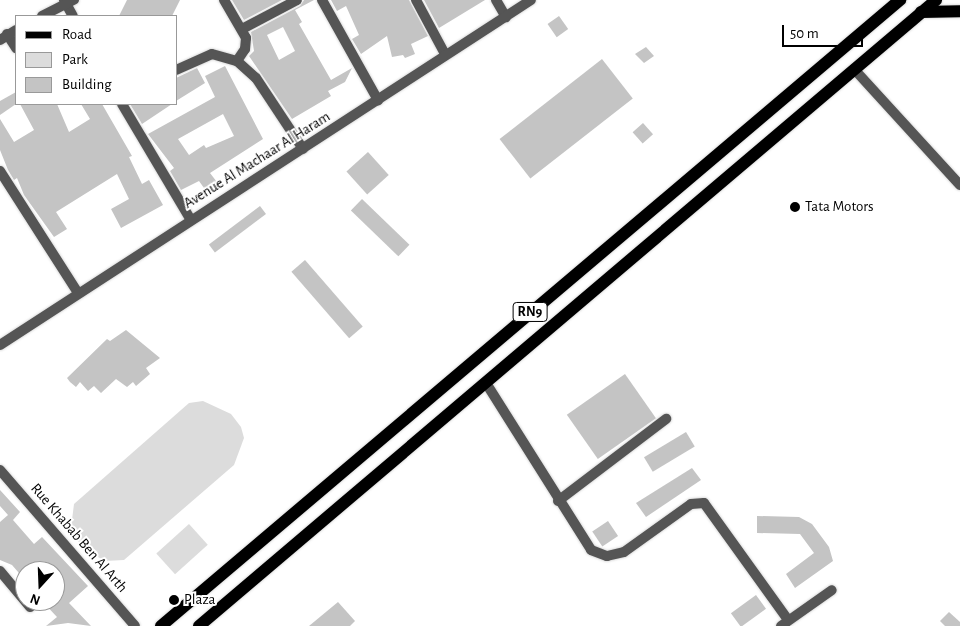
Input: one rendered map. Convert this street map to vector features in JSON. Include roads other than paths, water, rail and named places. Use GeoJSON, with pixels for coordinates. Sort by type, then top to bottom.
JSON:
{"type":"FeatureCollection","features":[{"type":"Feature","properties":{"kind":"main road","name":"RN9"},"geometry":{"type":"LineString","coordinates":[[161,626],[900,0]]}},
{"type":"Feature","properties":{"kind":"main road","name":"RN9"},"geometry":{"type":"LineString","coordinates":[[199,626],[936,0]]}},
{"type":"Feature","properties":{"kind":"main road"},"geometry":{"type":"LineString","coordinates":[[921,12],[960,11]]}},
{"type":"Feature","properties":{"kind":"street"},"geometry":{"type":"LineString","coordinates":[[224,0],[242,29],[247,44],[237,61]]}},
{"type":"Feature","properties":{"kind":"street"},"geometry":{"type":"LineString","coordinates":[[242,29],[297,0]]}},
{"type":"Feature","properties":{"kind":"street"},"geometry":{"type":"LineString","coordinates":[[322,0],[378,100]]}},
{"type":"Feature","properties":{"kind":"street"},"geometry":{"type":"LineString","coordinates":[[416,0],[445,54]]}},
{"type":"Feature","properties":{"kind":"street"},"geometry":{"type":"LineString","coordinates":[[496,0],[506,17]]}},
{"type":"Feature","properties":{"kind":"street","name":"Avenue Al Machaar Al Haram"},"geometry":{"type":"LineString","coordinates":[[0,346],[78,293],[303,150],[445,54],[531,0]]}},
{"type":"Feature","properties":{"kind":"street"},"geometry":{"type":"LineString","coordinates":[[44,15],[68,1],[73,15]]}},
{"type":"Feature","properties":{"kind":"street"},"geometry":{"type":"LineString","coordinates":[[8,35],[15,46]]}},
{"type":"Feature","properties":{"kind":"street"},"geometry":{"type":"LineString","coordinates":[[178,69],[212,54],[237,61],[256,78],[303,150]]}},
{"type":"Feature","properties":{"kind":"street"},"geometry":{"type":"LineString","coordinates":[[854,70],[960,185]]}},
{"type":"Feature","properties":{"kind":"street"},"geometry":{"type":"LineString","coordinates":[[123,105],[191,220]]}},
{"type":"Feature","properties":{"kind":"street"},"geometry":{"type":"LineString","coordinates":[[0,171],[78,293]]}},
{"type":"Feature","properties":{"kind":"street"},"geometry":{"type":"LineString","coordinates":[[486,383],[584,543],[607,556],[624,552],[691,504],[704,503],[784,623],[832,590]]}},
{"type":"Feature","properties":{"kind":"street"},"geometry":{"type":"LineString","coordinates":[[558,501],[666,419]]}},
{"type":"Feature","properties":{"kind":"street","name":"Rue Khabab Ben Al Arth"},"geometry":{"type":"LineString","coordinates":[[0,470],[136,626]]}},
{"type":"Feature","properties":{"kind":"street"},"geometry":{"type":"LineString","coordinates":[[0,571],[15,589]]}},
{"type":"Feature","properties":{"kind":"place","name":"Tata Motors"},"geometry":{"type":"Point","coordinates":[795,207]}},
{"type":"Feature","properties":{"kind":"place","name":"Plaza"},"geometry":{"type":"Point","coordinates":[174,600]}}]}
